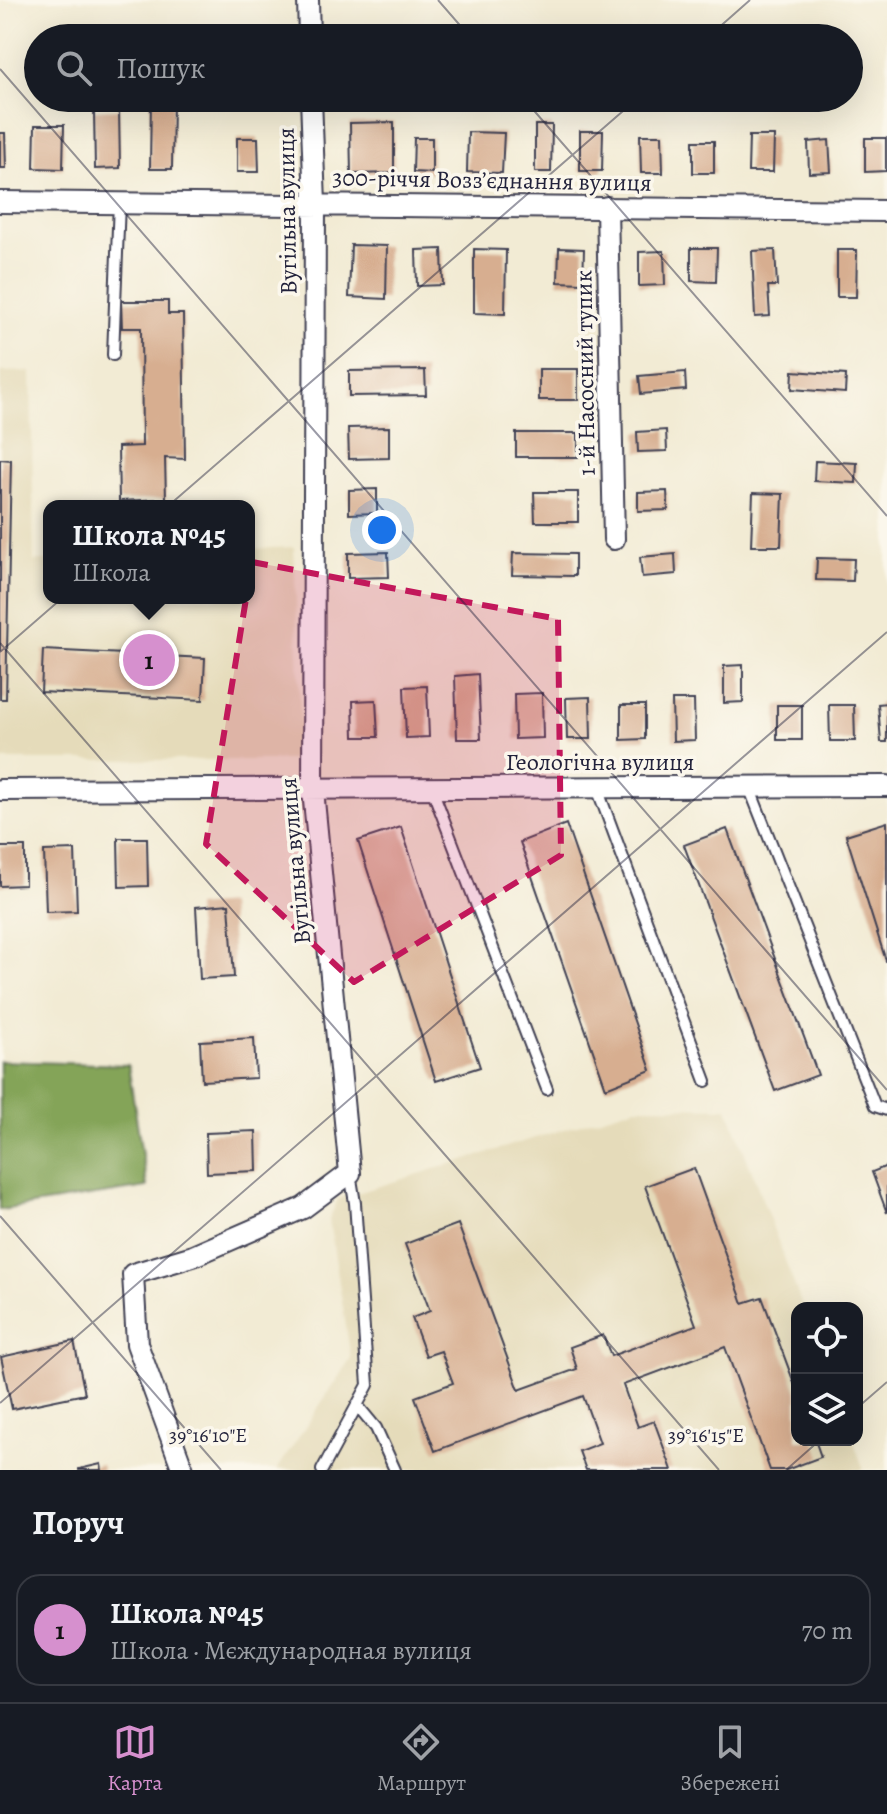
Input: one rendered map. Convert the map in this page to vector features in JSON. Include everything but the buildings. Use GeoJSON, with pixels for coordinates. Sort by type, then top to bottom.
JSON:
{"type":"FeatureCollection","features":[{"type":"Feature","properties":{"kind":"street"},"geometry":{"type":"LineString","coordinates":[[308,0],[309,24]]}},
{"type":"Feature","properties":{"kind":"street","name":"Вугільна вулиця"},"geometry":{"type":"LineString","coordinates":[[312,112],[315,204],[313,790],[350,1173]]}},
{"type":"Feature","properties":{"kind":"street","name":"300-річчя Возз’єднання вулиця"},"geometry":{"type":"LineString","coordinates":[[0,202],[887,211]]}},
{"type":"Feature","properties":{"kind":"street","name":"1-й Насосний тупик"},"geometry":{"type":"LineString","coordinates":[[607,207],[614,539]]}},
{"type":"Feature","properties":{"kind":"street","name":"Геологічна вулиця"},"geometry":{"type":"LineString","coordinates":[[0,790],[887,786]]}},
{"type":"Feature","properties":{"kind":"street"},"geometry":{"type":"LineString","coordinates":[[183,1470],[137,1344],[133,1274],[193,1256],[303,1208],[350,1173]]}},
{"type":"Feature","properties":{"kind":"lane"},"geometry":{"type":"LineString","coordinates":[[113,355],[119,202]]}},
{"type":"Feature","properties":{"kind":"lane"},"geometry":{"type":"LineString","coordinates":[[749,787],[875,1106],[887,1110]]}},
{"type":"Feature","properties":{"kind":"lane"},"geometry":{"type":"LineString","coordinates":[[597,788],[706,1081]]}},
{"type":"Feature","properties":{"kind":"lane"},"geometry":{"type":"LineString","coordinates":[[432,789],[547,1089]]}},
{"type":"Feature","properties":{"kind":"lane"},"geometry":{"type":"LineString","coordinates":[[322,1470],[368,1385],[355,1203],[350,1173]]}},
{"type":"Feature","properties":{"kind":"lane"},"geometry":{"type":"LineString","coordinates":[[357,1405],[376,1428],[395,1470]]}},
{"type":"Feature","properties":{"kind":"highlighted area"},"geometry":{"type":"Polygon","coordinates":[[[252,562],[558,619],[561,855],[354,982],[206,844],[252,562]]]}},
{"type":"Feature","properties":{"kind":"shaded area"},"geometry":{"type":"Polygon","coordinates":[[[31,371],[34,561],[43,561],[43,604],[255,604],[255,549],[294,547],[302,760],[0,760],[0,372],[31,371]]]}},
{"type":"Feature","properties":{"kind":"shaded area"},"geometry":{"type":"Polygon","coordinates":[[[636,1107],[728,1108],[801,1302],[791,1302],[791,1446],[855,1446],[864,1470],[277,1470],[351,1358],[329,1219],[338,1199],[636,1107]]]}},
{"type":"Feature","properties":{"kind":"green space"},"geometry":{"type":"Polygon","coordinates":[[[0,1061],[128,1065],[147,1187],[0,1210],[0,1061]]]}},
{"type":"Feature","properties":{"kind":"place","name":"Школа №45"},"geometry":{"type":"Point","coordinates":[149,660]}}]}
